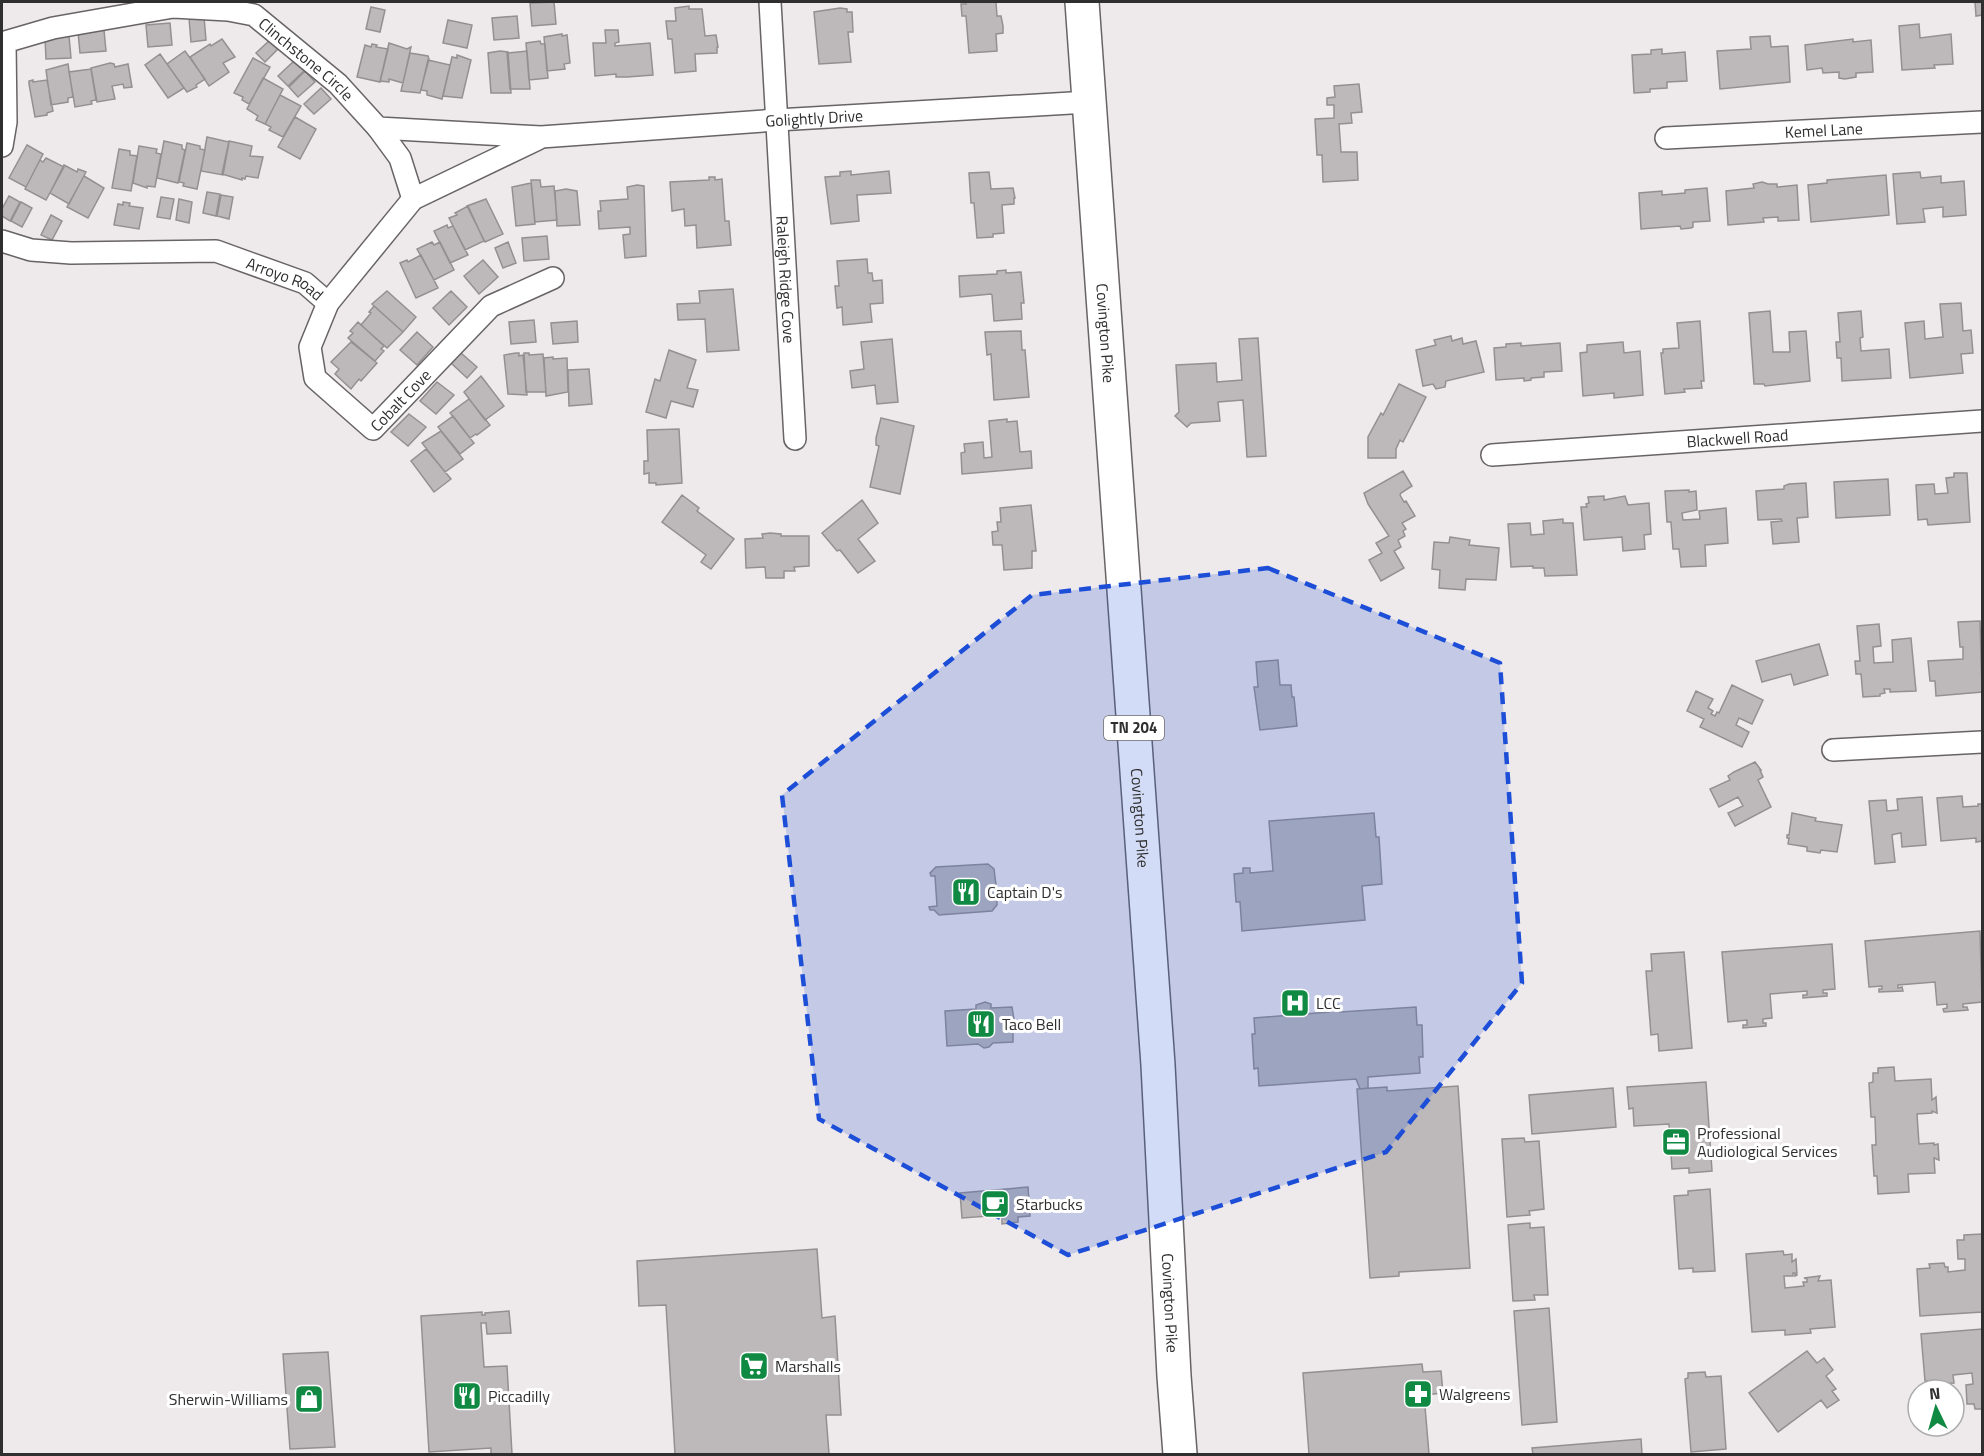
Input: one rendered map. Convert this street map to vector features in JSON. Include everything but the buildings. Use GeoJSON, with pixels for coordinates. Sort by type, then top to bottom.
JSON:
{"type":"FeatureCollection","features":[{"type":"Feature","properties":{"kind":"main road","name":"Covington Pike"},"geometry":{"type":"LineString","coordinates":[[1082,2],[1158,1065],[1180,1455]]}},
{"type":"Feature","properties":{"kind":"street","name":"Raleigh Ridge Cove"},"geometry":{"type":"LineString","coordinates":[[770,2],[795,439]]}},
{"type":"Feature","properties":{"kind":"street","name":"Clinchstone Circle"},"geometry":{"type":"LineString","coordinates":[[2,146],[6,122],[5,42],[53,28],[173,7],[228,10],[254,15],[338,84],[378,128],[400,158],[413,199]]}},
{"type":"Feature","properties":{"kind":"street","name":"Golightly Drive"},"geometry":{"type":"LineString","coordinates":[[541,137],[777,120],[1088,102]]}},
{"type":"Feature","properties":{"kind":"street","name":"Kemel Lane"},"geometry":{"type":"LineString","coordinates":[[1666,138],[1983,122]]}},
{"type":"Feature","properties":{"kind":"street"},"geometry":{"type":"LineString","coordinates":[[378,128],[541,137]]}},
{"type":"Feature","properties":{"kind":"street","name":"Arroyo Road"},"geometry":{"type":"LineString","coordinates":[[2,241],[31,250],[71,254],[216,251],[305,283],[328,303],[413,199],[541,137]]}},
{"type":"Feature","properties":{"kind":"street","name":"Cobalt Cove"},"geometry":{"type":"LineString","coordinates":[[328,303],[310,346],[315,378],[373,429],[491,306],[554,278]]}},
{"type":"Feature","properties":{"kind":"street","name":"Blackwell Road"},"geometry":{"type":"LineString","coordinates":[[1492,455],[1983,421]]}},
{"type":"Feature","properties":{"kind":"street"},"geometry":{"type":"LineString","coordinates":[[1833,750],[1983,742]]}},
{"type":"Feature","properties":{"kind":"highlighted area"},"geometry":{"type":"Polygon","coordinates":[[[1268,568],[1500,663],[1522,983],[1386,1152],[1068,1255],[819,1119],[782,795],[1032,595],[1268,568]]]}},
{"type":"Feature","properties":{"kind":"place","name":"Captain D's"},"geometry":{"type":"Point","coordinates":[966,892]}},
{"type":"Feature","properties":{"kind":"place","name":"LCC"},"geometry":{"type":"Point","coordinates":[1295,1003]}},
{"type":"Feature","properties":{"kind":"place","name":"Taco Bell"},"geometry":{"type":"Point","coordinates":[981,1024]}},
{"type":"Feature","properties":{"kind":"place","name":"Professional Audiological Services"},"geometry":{"type":"Point","coordinates":[1676,1142]}},
{"type":"Feature","properties":{"kind":"place","name":"Starbucks"},"geometry":{"type":"Point","coordinates":[995,1204]}},
{"type":"Feature","properties":{"kind":"place","name":"Marshalls"},"geometry":{"type":"Point","coordinates":[754,1366]}},
{"type":"Feature","properties":{"kind":"place","name":"Walgreens"},"geometry":{"type":"Point","coordinates":[1418,1394]}},
{"type":"Feature","properties":{"kind":"place","name":"Piccadilly"},"geometry":{"type":"Point","coordinates":[467,1396]}},
{"type":"Feature","properties":{"kind":"place","name":"Sherwin-Williams"},"geometry":{"type":"Point","coordinates":[309,1399]}}]}
